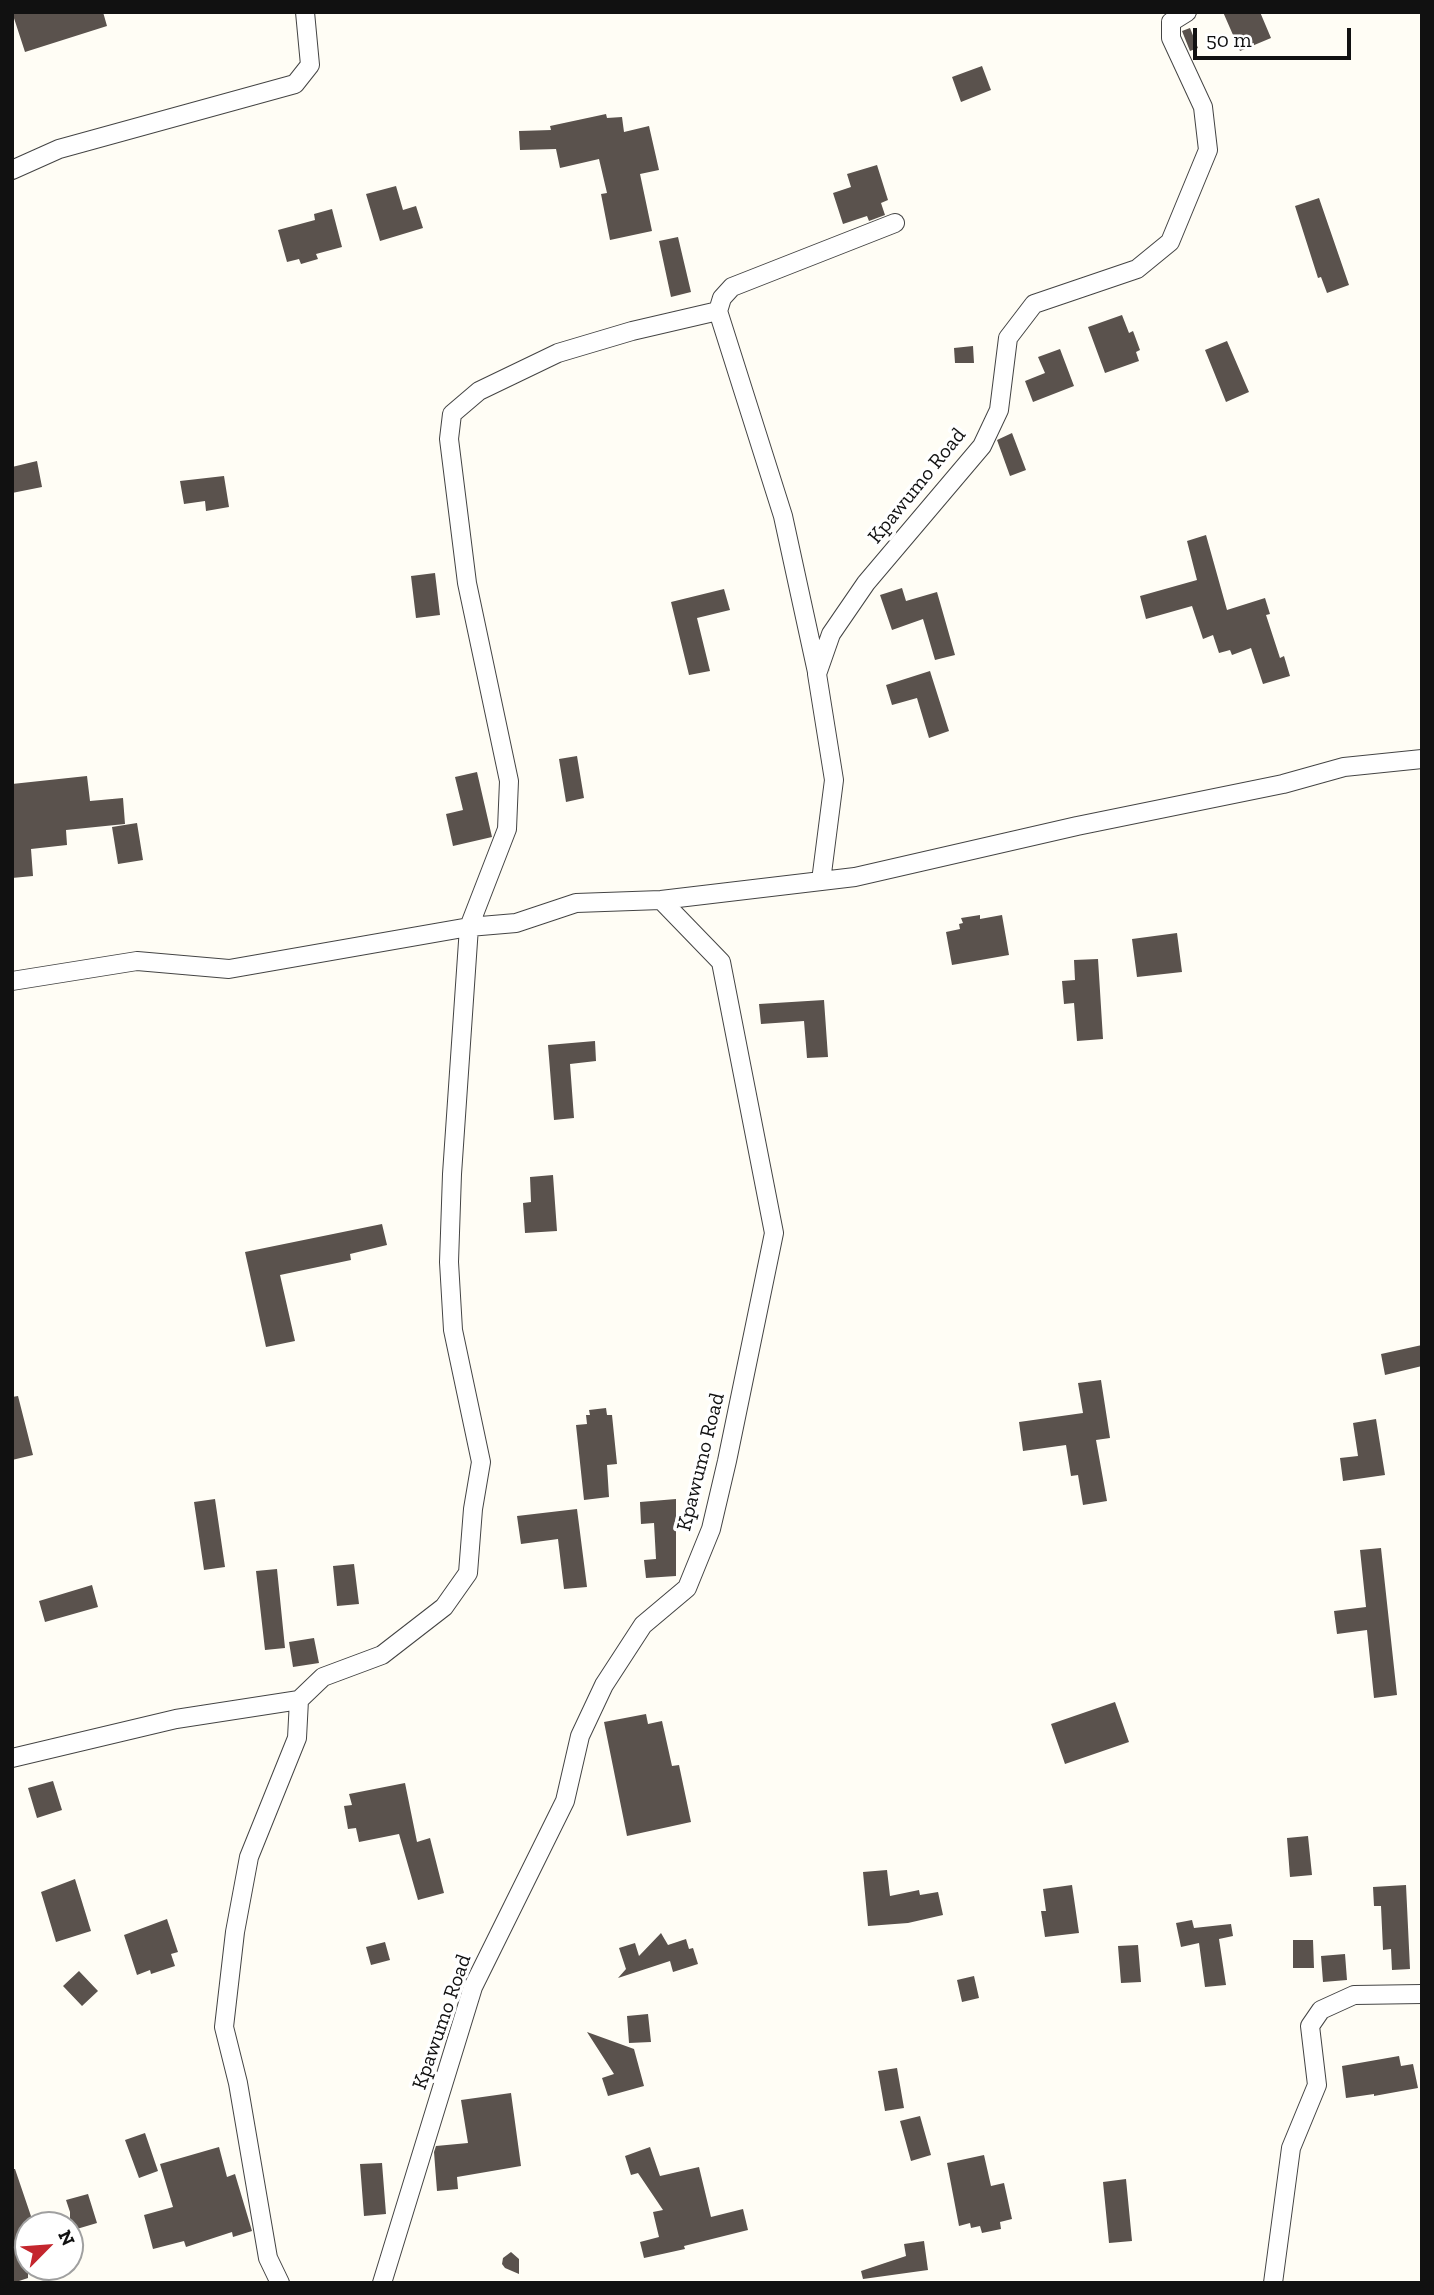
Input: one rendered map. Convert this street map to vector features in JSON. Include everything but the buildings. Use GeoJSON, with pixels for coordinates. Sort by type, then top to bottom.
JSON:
{"type":"FeatureCollection","features":[{"type":"Feature","properties":{"kind":"street"},"geometry":{"type":"LineString","coordinates":[[12,170],[60,149],[295,84],[310,65],[305,12]]}},
{"type":"Feature","properties":{"kind":"street","name":"Kpawumo Road"},"geometry":{"type":"LineString","coordinates":[[821,881],[834,780],[817,674],[831,634],[866,583],[982,446],[999,410],[1007,338],[1034,304],[1137,269],[1170,242],[1208,150],[1203,107],[1171,38],[1171,22],[1187,12]]}},
{"type":"Feature","properties":{"kind":"street"},"geometry":{"type":"LineString","coordinates":[[817,674],[783,516],[718,311],[722,298],[733,287],[895,223]]}},
{"type":"Feature","properties":{"kind":"street"},"geometry":{"type":"LineString","coordinates":[[12,1758],[176,1719],[299,1700],[323,1676],[382,1655],[444,1607],[468,1573],[473,1509],[481,1462],[453,1330],[449,1262],[452,1174],[469,927],[507,829],[509,781],[467,583],[449,439],[452,414],[478,391],[558,353],[632,331],[718,311]]}},
{"type":"Feature","properties":{"kind":"street"},"geometry":{"type":"LineString","coordinates":[[12,981],[137,961],[229,969],[469,927],[516,923],[576,903],[661,900],[855,877],[1077,826],[1283,784],[1344,767],[1422,760]]}},
{"type":"Feature","properties":{"kind":"street","name":"Kpawumo Road"},"geometry":{"type":"LineString","coordinates":[[382,2283],[473,1987],[565,1801],[580,1736],[604,1685],[643,1625],[687,1588],[711,1529],[774,1233],[721,962],[661,900]]}},
{"type":"Feature","properties":{"kind":"street"},"geometry":{"type":"LineString","coordinates":[[280,2283],[268,2259],[238,2083],[224,2027],[235,1932],[249,1857],[297,1738],[299,1700]]}},
{"type":"Feature","properties":{"kind":"street"},"geometry":{"type":"LineString","coordinates":[[1273,2283],[1291,2148],[1317,2085],[1310,2026],[1321,2010],[1353,1995],[1422,1994]]}}]}
